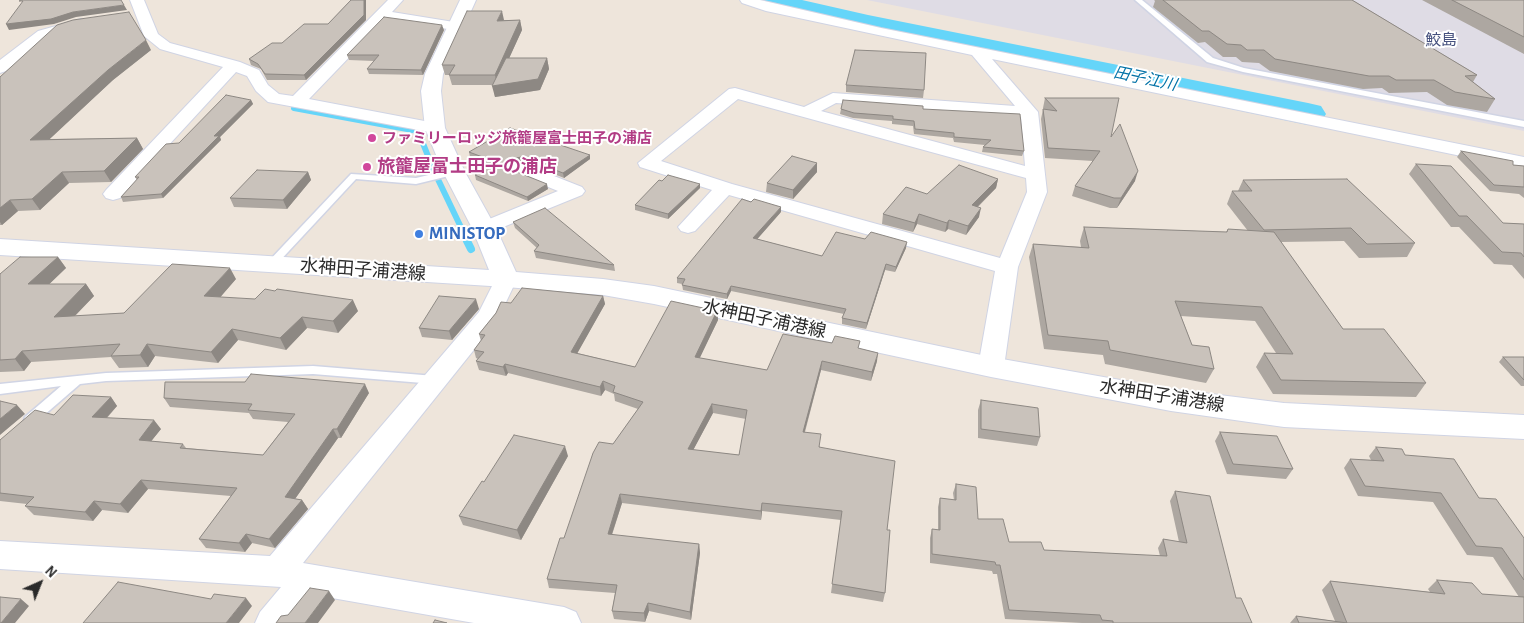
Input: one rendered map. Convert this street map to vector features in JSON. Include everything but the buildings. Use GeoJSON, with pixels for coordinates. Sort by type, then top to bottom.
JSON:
{"type":"FeatureCollection","features":[{"type":"Feature","properties":{"kind":"main road"},"geometry":{"type":"LineString","coordinates":[[468,0],[434,74],[431,91],[435,128],[449,173],[484,228],[506,279]]}},
{"type":"Feature","properties":{"kind":"main road","name":"水神田子浦港線"},"geometry":{"type":"LineString","coordinates":[[0,247],[506,279],[603,287],[654,295],[991,367],[1171,400],[1284,415],[1524,427]]}},
{"type":"Feature","properties":{"kind":"street"},"geometry":{"type":"LineString","coordinates":[[297,102],[396,0]]}},
{"type":"Feature","properties":{"kind":"street"},"geometry":{"type":"LineString","coordinates":[[747,0],[766,7],[1524,164]]}},
{"type":"Feature","properties":{"kind":"street"},"geometry":{"type":"LineString","coordinates":[[125,17],[140,7],[151,36],[165,46],[234,65],[253,73],[262,88],[274,98],[435,128]]}},
{"type":"Feature","properties":{"kind":"street"},"geometry":{"type":"LineString","coordinates":[[382,15],[455,26]]}},
{"type":"Feature","properties":{"kind":"street"},"geometry":{"type":"LineString","coordinates":[[0,68],[42,34],[76,23],[96,21]]}},
{"type":"Feature","properties":{"kind":"street"},"geometry":{"type":"LineString","coordinates":[[977,50],[1029,112],[1037,192],[1007,267],[991,367]]}},
{"type":"Feature","properties":{"kind":"street"},"geometry":{"type":"LineString","coordinates":[[113,194],[234,65]]}},
{"type":"Feature","properties":{"kind":"street"},"geometry":{"type":"LineString","coordinates":[[1007,267],[725,188],[647,163],[735,93],[1034,174]]}},
{"type":"Feature","properties":{"kind":"street"},"geometry":{"type":"LineString","coordinates":[[807,112],[833,98],[1029,112]]}},
{"type":"Feature","properties":{"kind":"street"},"geometry":{"type":"LineString","coordinates":[[484,228],[574,191],[521,169]]}},
{"type":"Feature","properties":{"kind":"street"},"geometry":{"type":"LineString","coordinates":[[688,227],[725,188]]}},
{"type":"Feature","properties":{"kind":"street"},"geometry":{"type":"LineString","coordinates":[[272,623],[292,575],[435,380],[489,315],[506,279]]}},
{"type":"Feature","properties":{"kind":"street"},"geometry":{"type":"LineString","coordinates":[[0,556],[292,575],[564,623]]}},
{"type":"Feature","properties":{"kind":"lane"},"geometry":{"type":"LineString","coordinates":[[1138,0],[1210,60],[1243,70],[1524,124]]}},
{"type":"Feature","properties":{"kind":"lane"},"geometry":{"type":"LineString","coordinates":[[270,264],[354,176],[416,181],[449,173]]}},
{"type":"Feature","properties":{"kind":"lane"},"geometry":{"type":"LineString","coordinates":[[0,389],[106,377],[313,370],[435,380]]}},
{"type":"Feature","properties":{"kind":"lane"},"geometry":{"type":"LineString","coordinates":[[21,428],[76,381]]}},
{"type":"Feature","properties":{"kind":"shaded area"},"geometry":{"type":"Polygon","coordinates":[[[867,0],[1524,0],[1524,131],[867,0]]]}},
{"type":"Feature","properties":{"kind":"waterway","name":"田子江川"},"geometry":{"type":"LineString","coordinates":[[766,0],[868,24],[1308,114]]}},
{"type":"Feature","properties":{"kind":"waterway"},"geometry":{"type":"LineString","coordinates":[[294,108],[418,131],[434,171],[468,242]]}},
{"type":"Feature","properties":{"kind":"waterway"},"geometry":{"type":"LineString","coordinates":[[467,241],[471,249]]}},
{"type":"Feature","properties":{"kind":"place","name":"ファミリーロッジ旅籠屋富士田子の浦店"},"geometry":{"type":"Point","coordinates":[372,138]}},
{"type":"Feature","properties":{"kind":"place","name":"旅籠屋富士田子の浦店"},"geometry":{"type":"Point","coordinates":[367,167]}},
{"type":"Feature","properties":{"kind":"place","name":"MINISTOP"},"geometry":{"type":"Point","coordinates":[419,234]}},
{"type":"Feature","properties":{"kind":"district","name":"鮫島"},"geometry":{"type":"Point","coordinates":[1441,40]}}]}
